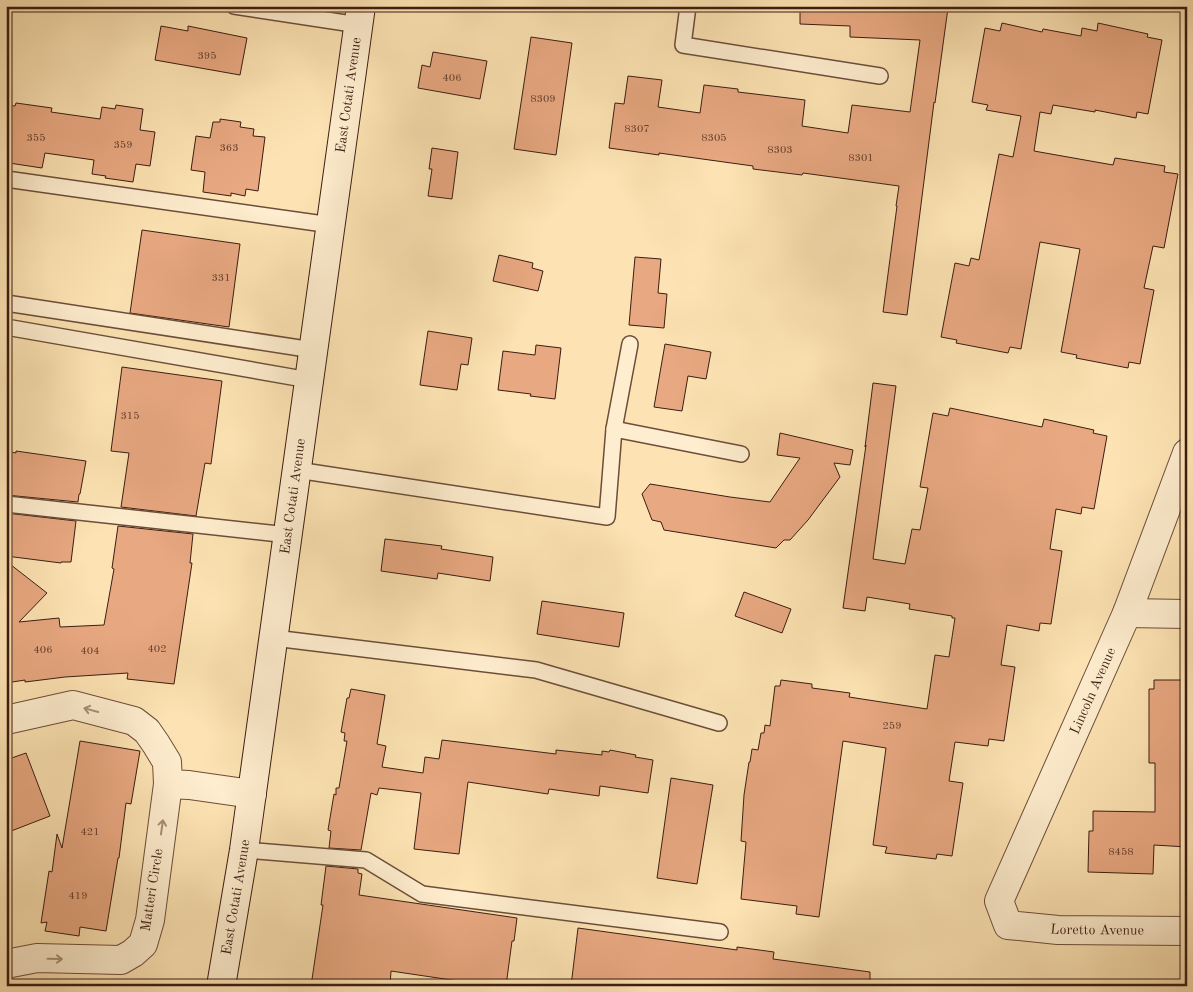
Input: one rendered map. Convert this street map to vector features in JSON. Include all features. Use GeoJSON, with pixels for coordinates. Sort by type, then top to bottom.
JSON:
{"type":"FeatureCollection","features":[{"type":"Feature","properties":{"kind":"street","name":"East Cotati Avenue"},"geometry":{"type":"LineString","coordinates":[[221,986],[244,850],[360,16]]}},
{"type":"Feature","properties":{"kind":"street","name":"Lincoln Avenue"},"geometry":{"type":"LineString","coordinates":[[1008,925],[999,901],[1127,613],[1187,453]]}},
{"type":"Feature","properties":{"kind":"street"},"geometry":{"type":"LineString","coordinates":[[1127,613],[1187,614]]}},
{"type":"Feature","properties":{"kind":"street","name":"Matteri Circle"},"geometry":{"type":"LineString","coordinates":[[6,720],[73,705],[134,721],[147,731],[167,762],[168,784],[150,920],[142,944],[133,953],[121,960],[37,958],[6,964]]}},
{"type":"Feature","properties":{"kind":"street"},"geometry":{"type":"LineString","coordinates":[[168,784],[252,794]]}},
{"type":"Feature","properties":{"kind":"street","name":"Loretto Avenue"},"geometry":{"type":"LineString","coordinates":[[1008,925],[1058,930],[1187,931]]}},
{"type":"Feature","properties":{"kind":"lane"},"geometry":{"type":"LineString","coordinates":[[234,6],[360,16]]}},
{"type":"Feature","properties":{"kind":"lane"},"geometry":{"type":"LineString","coordinates":[[688,6],[684,44],[880,76]]}},
{"type":"Feature","properties":{"kind":"lane"},"geometry":{"type":"LineString","coordinates":[[6,179],[331,225]]}},
{"type":"Feature","properties":{"kind":"lane"},"geometry":{"type":"LineString","coordinates":[[6,303],[313,350]]}},
{"type":"Feature","properties":{"kind":"lane"},"geometry":{"type":"LineString","coordinates":[[6,327],[309,380]]}},
{"type":"Feature","properties":{"kind":"lane"},"geometry":{"type":"LineString","coordinates":[[297,470],[607,517],[614,429],[630,344]]}},
{"type":"Feature","properties":{"kind":"lane"},"geometry":{"type":"LineString","coordinates":[[614,429],[741,454]]}},
{"type":"Feature","properties":{"kind":"lane"},"geometry":{"type":"LineString","coordinates":[[6,504],[288,536]]}},
{"type":"Feature","properties":{"kind":"lane"},"geometry":{"type":"LineString","coordinates":[[274,638],[536,670],[719,723]]}},
{"type":"Feature","properties":{"kind":"lane"},"geometry":{"type":"LineString","coordinates":[[244,850],[366,860],[422,894],[720,932]]}},
{"type":"Feature","properties":{"kind":"building"},"geometry":{"type":"Polygon","coordinates":[[[800,6],[933,6],[948,8],[907,315],[883,312],[899,186],[803,173],[802,175],[753,169],[753,166],[609,148],[615,103],[624,104],[628,76],[662,80],[658,107],[700,113],[704,85],[738,89],[738,92],[805,100],[802,126],[848,133],[852,105],[910,112],[920,40],[850,37],[850,26],[800,24],[800,6]]]}},
{"type":"Feature","properties":{"kind":"building"},"geometry":{"type":"Polygon","coordinates":[[[1002,23],[1042,32],[1043,29],[1081,36],[1082,28],[1097,31],[1098,23],[1148,34],[1147,37],[1162,40],[1148,114],[1137,112],[1136,118],[1095,110],[1095,112],[1053,105],[1051,114],[1040,112],[1034,151],[1113,165],[1115,158],[1165,166],[1164,172],[1178,174],[1164,248],[1153,246],[1144,288],[1154,290],[1140,364],[1129,362],[1128,368],[1076,358],[1077,355],[1061,352],[1080,249],[1040,242],[1021,349],[1010,347],[1008,353],[956,343],[957,340],[941,337],[955,263],[969,266],[971,258],[979,260],[999,154],[1013,157],[1021,116],[986,110],[988,105],[972,102],[985,28],[1000,31],[1002,23]]]}},
{"type":"Feature","properties":{"kind":"building"},"geometry":{"type":"Polygon","coordinates":[[[161,26],[188,31],[188,26],[247,38],[240,75],[155,60],[161,26]]]}},
{"type":"Feature","properties":{"kind":"building"},"geometry":{"type":"Polygon","coordinates":[[[531,37],[572,43],[556,155],[514,149],[531,37]]]}},
{"type":"Feature","properties":{"kind":"building"},"geometry":{"type":"Polygon","coordinates":[[[433,52],[487,61],[480,99],[418,88],[422,65],[430,67],[433,52]]]}},
{"type":"Feature","properties":{"kind":"building"},"geometry":{"type":"Polygon","coordinates":[[[16,103],[52,108],[51,112],[100,119],[102,107],[115,109],[116,105],[143,109],[140,130],[155,132],[150,166],[136,164],[133,182],[92,174],[94,160],[45,153],[42,168],[9,163],[11,149],[6,148],[6,105],[15,106],[16,103]]]}},
{"type":"Feature","properties":{"kind":"building"},"geometry":{"type":"Polygon","coordinates":[[[220,119],[241,122],[240,127],[254,129],[253,136],[265,137],[258,191],[246,189],[245,196],[231,193],[231,196],[203,192],[205,172],[191,170],[196,136],[210,138],[213,122],[220,122],[220,119]]]}},
{"type":"Feature","properties":{"kind":"building"},"geometry":{"type":"Polygon","coordinates":[[[432,148],[458,152],[452,199],[428,196],[432,169],[429,169],[432,148]]]}},
{"type":"Feature","properties":{"kind":"building"},"geometry":{"type":"Polygon","coordinates":[[[142,230],[240,244],[229,327],[130,313],[142,230]]]}},
{"type":"Feature","properties":{"kind":"building"},"geometry":{"type":"Polygon","coordinates":[[[499,255],[533,263],[532,268],[543,271],[538,291],[493,281],[499,255]]]}},
{"type":"Feature","properties":{"kind":"building"},"geometry":{"type":"Polygon","coordinates":[[[635,257],[661,259],[658,293],[667,294],[664,328],[629,325],[635,257]]]}},
{"type":"Feature","properties":{"kind":"building"},"geometry":{"type":"Polygon","coordinates":[[[428,331],[472,338],[468,365],[461,364],[457,390],[420,385],[428,331]]]}},
{"type":"Feature","properties":{"kind":"building"},"geometry":{"type":"Polygon","coordinates":[[[665,344],[711,352],[706,379],[688,376],[682,411],[654,407],[665,344]]]}},
{"type":"Feature","properties":{"kind":"building"},"geometry":{"type":"Polygon","coordinates":[[[536,345],[561,348],[555,399],[498,390],[503,351],[535,355],[536,345]]]}},
{"type":"Feature","properties":{"kind":"building"},"geometry":{"type":"Polygon","coordinates":[[[122,367],[222,381],[211,464],[205,463],[196,516],[121,507],[129,453],[111,451],[122,367]]]}},
{"type":"Feature","properties":{"kind":"building"},"geometry":{"type":"Polygon","coordinates":[[[873,383],[896,386],[873,559],[905,564],[912,529],[920,530],[928,488],[920,487],[933,413],[948,416],[950,408],[1042,427],[1044,419],[1094,430],[1093,433],[1107,436],[1094,509],[1082,507],[1081,514],[1056,509],[1050,549],[1062,551],[1051,624],[1040,623],[1039,631],[1007,625],[1001,665],[1015,667],[1004,741],[989,739],[988,746],[955,742],[949,781],[963,783],[952,856],[937,854],[936,859],[885,853],[887,847],[873,845],[886,748],[843,741],[819,917],[796,914],[797,906],[741,899],[746,842],[741,841],[744,795],[749,762],[752,749],[758,750],[761,733],[764,733],[765,725],[770,726],[775,686],[780,686],[781,680],[812,684],[812,688],[850,693],[849,697],[927,709],[935,655],[949,657],[955,618],[909,609],[910,604],[867,597],[865,611],[843,608],[873,383]]]}},
{"type":"Feature","properties":{"kind":"building"},"geometry":{"type":"Polygon","coordinates":[[[780,433],[853,450],[850,465],[834,463],[840,477],[808,520],[790,540],[784,540],[776,548],[664,530],[661,522],[652,520],[642,494],[650,484],[770,502],[800,458],[777,455],[780,433]]]}},
{"type":"Feature","properties":{"kind":"building"},"geometry":{"type":"Polygon","coordinates":[[[6,451],[86,461],[78,502],[6,495],[6,451]]]}},
{"type":"Feature","properties":{"kind":"building"},"geometry":{"type":"Polygon","coordinates":[[[6,513],[76,521],[71,562],[61,563],[6,556],[6,513]]]}},
{"type":"Feature","properties":{"kind":"building"},"geometry":{"type":"Polygon","coordinates":[[[118,526],[193,534],[190,563],[192,563],[174,684],[127,679],[128,673],[6,683],[6,561],[47,593],[19,622],[59,618],[60,627],[104,625],[114,569],[112,568],[118,526]]]}},
{"type":"Feature","properties":{"kind":"building"},"geometry":{"type":"Polygon","coordinates":[[[385,539],[442,546],[441,549],[493,557],[490,581],[438,573],[437,579],[381,571],[385,539]]]}},
{"type":"Feature","properties":{"kind":"building"},"geometry":{"type":"Polygon","coordinates":[[[744,592],[791,609],[782,633],[735,616],[744,592]]]}},
{"type":"Feature","properties":{"kind":"building"},"geometry":{"type":"Polygon","coordinates":[[[542,601],[624,613],[619,647],[537,634],[542,601]]]}},
{"type":"Feature","properties":{"kind":"building"},"geometry":{"type":"Polygon","coordinates":[[[1154,680],[1187,680],[1187,847],[1154,845],[1153,874],[1088,872],[1089,831],[1093,831],[1093,811],[1155,812],[1155,763],[1149,763],[1149,689],[1154,689],[1154,680]]]}},
{"type":"Feature","properties":{"kind":"building"},"geometry":{"type":"Polygon","coordinates":[[[351,689],[385,695],[377,744],[386,746],[382,767],[423,773],[425,757],[439,759],[442,740],[556,754],[556,750],[602,755],[602,751],[609,752],[610,750],[653,760],[648,793],[600,786],[599,796],[549,789],[548,794],[468,782],[459,854],[414,849],[421,793],[379,788],[377,795],[371,793],[361,850],[329,848],[331,831],[328,830],[334,794],[336,795],[336,788],[339,788],[347,741],[344,741],[345,733],[341,732],[347,698],[349,698],[351,689]]]}},
{"type":"Feature","properties":{"kind":"building"},"geometry":{"type":"Polygon","coordinates":[[[80,741],[140,751],[131,804],[126,803],[119,858],[106,931],[80,927],[79,936],[45,931],[47,922],[41,923],[49,871],[52,872],[57,834],[62,848],[80,741]]]}},
{"type":"Feature","properties":{"kind":"building"},"geometry":{"type":"Polygon","coordinates":[[[26,753],[50,816],[6,833],[6,760],[26,753]]]}},
{"type":"Feature","properties":{"kind":"building"},"geometry":{"type":"Polygon","coordinates":[[[671,778],[713,785],[697,884],[657,878],[671,778]]]}},
{"type":"Feature","properties":{"kind":"building"},"geometry":{"type":"Polygon","coordinates":[[[326,866],[358,869],[358,873],[362,874],[359,895],[517,918],[506,986],[492,986],[391,971],[390,986],[311,986],[323,905],[321,905],[326,866]]]}},
{"type":"Feature","properties":{"kind":"building"},"geometry":{"type":"Polygon","coordinates":[[[578,928],[737,950],[737,947],[774,952],[773,959],[870,972],[870,986],[571,986],[578,928]]]}}]}
